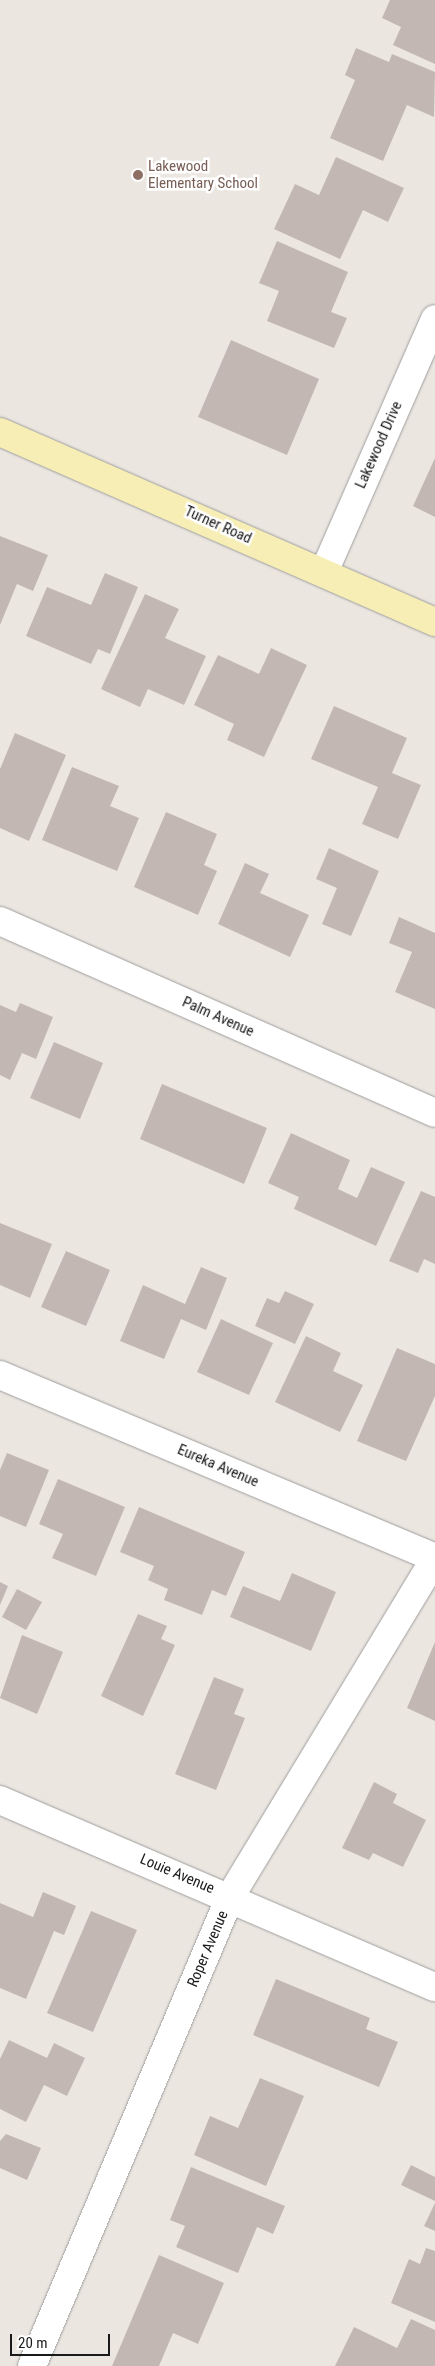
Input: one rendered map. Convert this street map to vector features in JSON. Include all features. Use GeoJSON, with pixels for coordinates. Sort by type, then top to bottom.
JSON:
{"type":"FeatureCollection","features":[{"type":"Feature","properties":{"kind":"main road","name":"Turner Road"},"geometry":{"type":"LineString","coordinates":[[0,432],[435,622]]}},
{"type":"Feature","properties":{"kind":"street","name":"Lakewood Drive"},"geometry":{"type":"LineString","coordinates":[[324,572],[435,319]]}},
{"type":"Feature","properties":{"kind":"street","name":"Palm Avenue"},"geometry":{"type":"LineString","coordinates":[[0,920],[435,1113]]}},
{"type":"Feature","properties":{"kind":"street","name":"Eureka Avenue"},"geometry":{"type":"LineString","coordinates":[[0,1375],[435,1558]]}},
{"type":"Feature","properties":{"kind":"street","name":"Roper Avenue"},"geometry":{"type":"LineString","coordinates":[[32,2366],[230,1896],[435,1558]]}},
{"type":"Feature","properties":{"kind":"street","name":"Louie Avenue"},"geometry":{"type":"LineString","coordinates":[[0,1800],[230,1896],[435,1987]]}},
{"type":"Feature","properties":{"kind":"building"},"geometry":{"type":"Polygon","coordinates":[[[390,0],[435,0],[435,64],[393,45],[401,27],[382,18],[390,0]]]}},
{"type":"Feature","properties":{"kind":"building"},"geometry":{"type":"Polygon","coordinates":[[[356,48],[389,62],[392,54],[435,72],[434,117],[407,105],[383,161],[330,138],[355,80],[345,75],[356,48]]]}},
{"type":"Feature","properties":{"kind":"building"},"geometry":{"type":"Polygon","coordinates":[[[336,157],[404,188],[388,222],[363,210],[340,259],[274,229],[295,184],[319,195],[336,157]]]}},
{"type":"Feature","properties":{"kind":"building"},"geometry":{"type":"Polygon","coordinates":[[[277,241],[348,272],[331,312],[347,318],[334,348],[267,321],[279,291],[259,283],[277,241]]]}},
{"type":"Feature","properties":{"kind":"building"},"geometry":{"type":"Polygon","coordinates":[[[231,340],[319,379],[287,455],[198,417],[231,340]]]}},
{"type":"Feature","properties":{"kind":"building"},"geometry":{"type":"Polygon","coordinates":[[[435,458],[435,517],[413,506],[435,458]]]}},
{"type":"Feature","properties":{"kind":"building"},"geometry":{"type":"Polygon","coordinates":[[[0,536],[48,555],[33,591],[17,584],[0,625],[0,536]]]}},
{"type":"Feature","properties":{"kind":"building"},"geometry":{"type":"Polygon","coordinates":[[[105,573],[138,587],[110,654],[98,649],[91,664],[26,636],[47,587],[91,605],[105,573]]]}},
{"type":"Feature","properties":{"kind":"building"},"geometry":{"type":"Polygon","coordinates":[[[145,594],[179,609],[165,638],[206,656],[184,705],[148,689],[140,707],[101,689],[145,594]]]}},
{"type":"Feature","properties":{"kind":"building"},"geometry":{"type":"Polygon","coordinates":[[[271,648],[307,665],[264,757],[227,740],[234,724],[194,705],[218,655],[259,674],[271,648]]]}},
{"type":"Feature","properties":{"kind":"building"},"geometry":{"type":"Polygon","coordinates":[[[334,706],[407,738],[392,773],[421,785],[398,839],[362,824],[378,787],[311,759],[334,706]]]}},
{"type":"Feature","properties":{"kind":"building"},"geometry":{"type":"Polygon","coordinates":[[[15,733],[66,755],[29,841],[0,828],[0,769],[15,733]]]}},
{"type":"Feature","properties":{"kind":"building"},"geometry":{"type":"Polygon","coordinates":[[[72,767],[119,786],[110,806],[139,818],[117,871],[42,840],[72,767]]]}},
{"type":"Feature","properties":{"kind":"building"},"geometry":{"type":"Polygon","coordinates":[[[166,812],[217,834],[204,865],[217,871],[198,915],[134,887],[166,812]]]}},
{"type":"Feature","properties":{"kind":"building"},"geometry":{"type":"Polygon","coordinates":[[[329,848],[379,871],[351,936],[322,924],[337,888],[316,879],[329,848]]]}},
{"type":"Feature","properties":{"kind":"building"},"geometry":{"type":"Polygon","coordinates":[[[245,863],[269,874],[260,893],[309,915],[290,957],[218,924],[245,863]]]}},
{"type":"Feature","properties":{"kind":"building"},"geometry":{"type":"Polygon","coordinates":[[[399,917],[435,933],[435,1009],[395,992],[412,952],[389,943],[399,917]]]}},
{"type":"Feature","properties":{"kind":"building"},"geometry":{"type":"Polygon","coordinates":[[[20,1003],[53,1017],[36,1059],[22,1053],[10,1080],[0,1075],[0,1005],[16,1012],[20,1003]]]}},
{"type":"Feature","properties":{"kind":"building"},"geometry":{"type":"Polygon","coordinates":[[[54,1042],[103,1063],[80,1119],[30,1098],[54,1042]]]}},
{"type":"Feature","properties":{"kind":"building"},"geometry":{"type":"Polygon","coordinates":[[[162,1084],[267,1128],[244,1184],[140,1139],[162,1084]]]}},
{"type":"Feature","properties":{"kind":"building"},"geometry":{"type":"Polygon","coordinates":[[[291,1133],[350,1160],[338,1189],[357,1198],[371,1167],[405,1182],[376,1246],[294,1209],[299,1197],[268,1183],[291,1133]]]}},
{"type":"Feature","properties":{"kind":"building"},"geometry":{"type":"Polygon","coordinates":[[[421,1191],[435,1197],[435,1264],[424,1259],[418,1273],[389,1261],[421,1191]]]}},
{"type":"Feature","properties":{"kind":"building"},"geometry":{"type":"Polygon","coordinates":[[[0,1223],[52,1244],[30,1298],[0,1285],[0,1223]]]}},
{"type":"Feature","properties":{"kind":"building"},"geometry":{"type":"Polygon","coordinates":[[[66,1251],[110,1270],[86,1326],[41,1307],[66,1251]]]}},
{"type":"Feature","properties":{"kind":"building"},"geometry":{"type":"Polygon","coordinates":[[[201,1267],[227,1278],[206,1330],[181,1319],[164,1359],[120,1341],[143,1285],[185,1304],[201,1267]]]}},
{"type":"Feature","properties":{"kind":"building"},"geometry":{"type":"Polygon","coordinates":[[[285,1291],[314,1304],[295,1344],[255,1326],[267,1298],[279,1303],[285,1291]]]}},
{"type":"Feature","properties":{"kind":"building"},"geometry":{"type":"Polygon","coordinates":[[[221,1319],[273,1343],[249,1395],[197,1372],[221,1319]]]}},
{"type":"Feature","properties":{"kind":"building"},"geometry":{"type":"Polygon","coordinates":[[[306,1336],[341,1353],[333,1371],[363,1385],[340,1432],[275,1402],[306,1336]]]}},
{"type":"Feature","properties":{"kind":"building"},"geometry":{"type":"Polygon","coordinates":[[[397,1348],[435,1364],[435,1396],[406,1461],[357,1441],[397,1348]]]}},
{"type":"Feature","properties":{"kind":"building"},"geometry":{"type":"Polygon","coordinates":[[[7,1453],[49,1470],[26,1527],[0,1516],[0,1470],[7,1453]]]}},
{"type":"Feature","properties":{"kind":"building"},"geometry":{"type":"Polygon","coordinates":[[[58,1479],[125,1507],[96,1576],[52,1558],[63,1534],[39,1524],[58,1479]]]}},
{"type":"Feature","properties":{"kind":"building"},"geometry":{"type":"Polygon","coordinates":[[[139,1507],[245,1552],[226,1596],[212,1590],[202,1615],[164,1600],[168,1589],[148,1580],[154,1566],[120,1552],[139,1507]]]}},
{"type":"Feature","properties":{"kind":"building"},"geometry":{"type":"Polygon","coordinates":[[[292,1573],[336,1592],[311,1651],[230,1617],[243,1586],[280,1601],[292,1573]]]}},
{"type":"Feature","properties":{"kind":"building"},"geometry":{"type":"Polygon","coordinates":[[[0,1582],[8,1586],[0,1605],[0,1582]]]}},
{"type":"Feature","properties":{"kind":"building"},"geometry":{"type":"Polygon","coordinates":[[[17,1589],[42,1602],[26,1630],[2,1617],[17,1589]]]}},
{"type":"Feature","properties":{"kind":"building"},"geometry":{"type":"Polygon","coordinates":[[[138,1614],[167,1626],[161,1639],[175,1645],[143,1716],[101,1696],[138,1614]]]}},
{"type":"Feature","properties":{"kind":"building"},"geometry":{"type":"Polygon","coordinates":[[[22,1635],[63,1652],[37,1714],[0,1698],[22,1635]]]}},
{"type":"Feature","properties":{"kind":"building"},"geometry":{"type":"Polygon","coordinates":[[[435,1642],[435,1721],[407,1708],[435,1642]]]}},
{"type":"Feature","properties":{"kind":"building"},"geometry":{"type":"Polygon","coordinates":[[[214,1677],[244,1689],[234,1714],[245,1718],[216,1790],[175,1774],[214,1677]]]}},
{"type":"Feature","properties":{"kind":"building"},"geometry":{"type":"Polygon","coordinates":[[[374,1782],[397,1794],[393,1803],[426,1820],[403,1867],[373,1853],[369,1860],[342,1848],[374,1782]]]}},
{"type":"Feature","properties":{"kind":"building"},"geometry":{"type":"Polygon","coordinates":[[[43,1892],[76,1906],[64,1935],[54,1931],[26,1999],[0,1988],[0,1903],[33,1917],[43,1892]]]}},
{"type":"Feature","properties":{"kind":"building"},"geometry":{"type":"Polygon","coordinates":[[[91,1911],[137,1930],[93,2032],[47,2013],[91,1911]]]}},
{"type":"Feature","properties":{"kind":"building"},"geometry":{"type":"Polygon","coordinates":[[[276,1979],[370,2018],[366,2029],[398,2042],[379,2087],[253,2035],[276,1979]]]}},
{"type":"Feature","properties":{"kind":"building"},"geometry":{"type":"Polygon","coordinates":[[[9,2040],[47,2058],[54,2043],[85,2058],[67,2096],[44,2085],[26,2122],[0,2109],[0,2059],[9,2040]]]}},
{"type":"Feature","properties":{"kind":"building"},"geometry":{"type":"Polygon","coordinates":[[[260,2078],[304,2096],[266,2186],[194,2155],[210,2116],[238,2128],[260,2078]]]}},
{"type":"Feature","properties":{"kind":"building"},"geometry":{"type":"Polygon","coordinates":[[[6,2134],[41,2148],[27,2180],[0,2168],[0,2141],[6,2134]]]}},
{"type":"Feature","properties":{"kind":"building"},"geometry":{"type":"Polygon","coordinates":[[[411,2165],[435,2177],[435,2201],[401,2185],[411,2165]]]}},
{"type":"Feature","properties":{"kind":"building"},"geometry":{"type":"Polygon","coordinates":[[[191,2167],[285,2206],[273,2234],[257,2227],[238,2273],[176,2247],[185,2226],[170,2220],[191,2167]]]}},
{"type":"Feature","properties":{"kind":"building"},"geometry":{"type":"Polygon","coordinates":[[[435,2203],[435,2231],[424,2226],[435,2203]]]}},
{"type":"Feature","properties":{"kind":"building"},"geometry":{"type":"Polygon","coordinates":[[[426,2248],[435,2251],[435,2322],[391,2303],[409,2259],[420,2264],[426,2248]]]}},
{"type":"Feature","properties":{"kind":"building"},"geometry":{"type":"Polygon","coordinates":[[[159,2255],[224,2283],[198,2344],[173,2333],[159,2366],[112,2366],[159,2255]]]}},
{"type":"Feature","properties":{"kind":"building"},"geometry":{"type":"Polygon","coordinates":[[[411,2319],[435,2330],[435,2366],[335,2366],[354,2327],[397,2348],[411,2319]]]}},
{"type":"Feature","properties":{"kind":"place","name":"Lakewood Elementary School"},"geometry":{"type":"Point","coordinates":[138,175]}}]}
